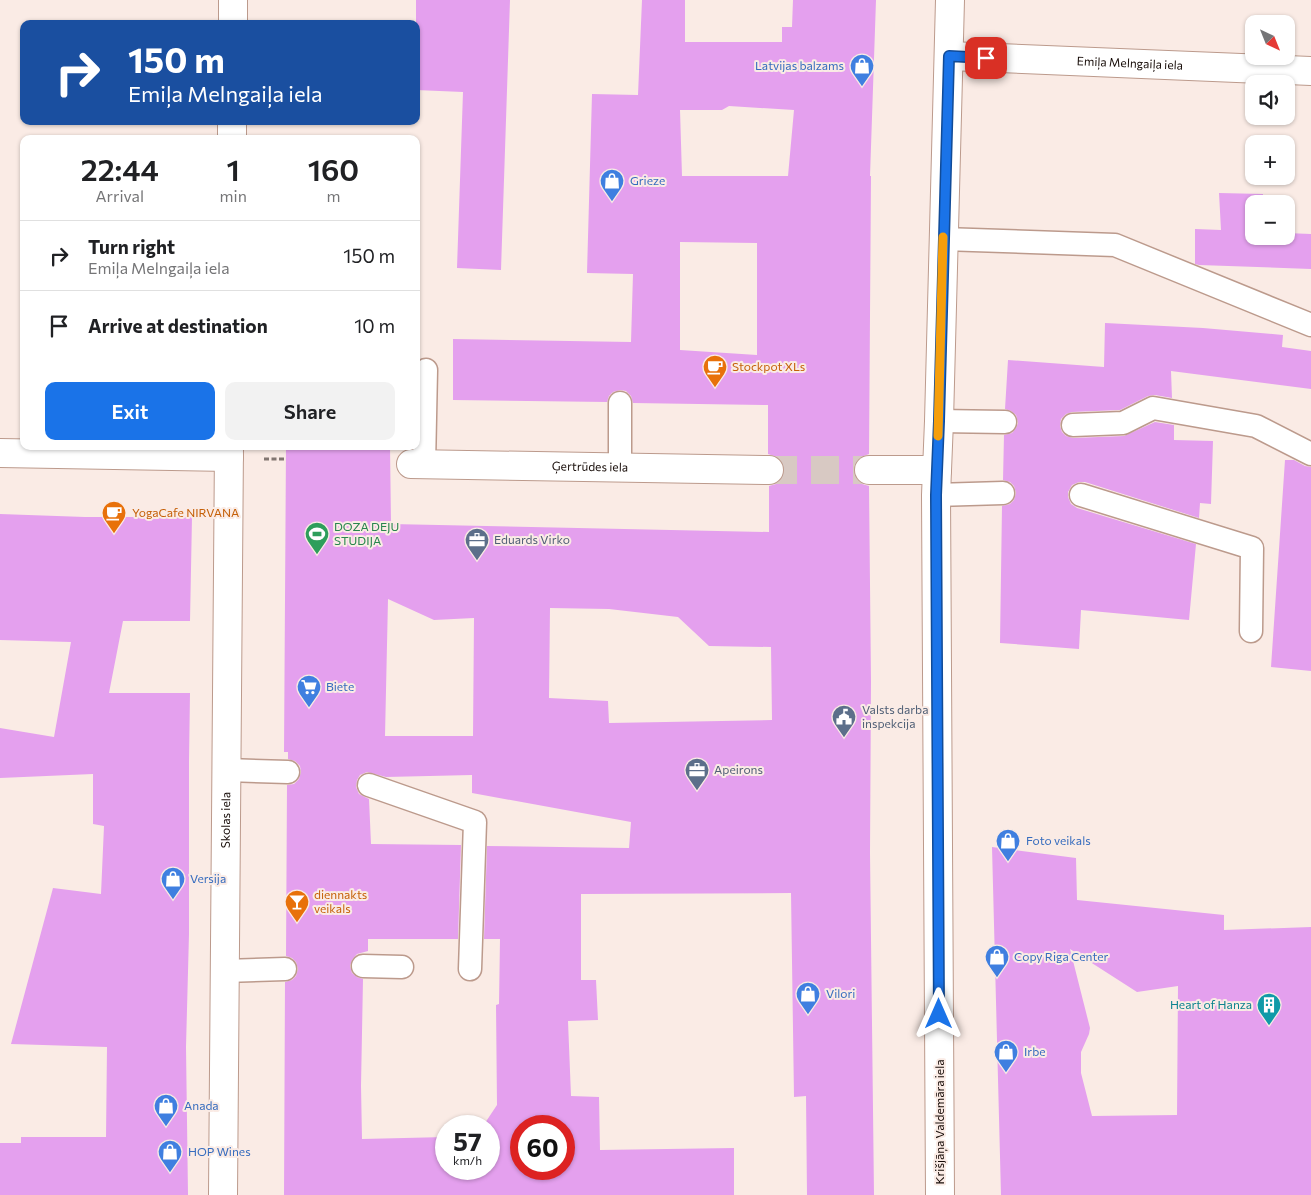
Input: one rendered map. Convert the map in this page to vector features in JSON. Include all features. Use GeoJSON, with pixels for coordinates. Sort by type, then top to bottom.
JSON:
{"type":"FeatureCollection","features":[{"type":"Feature","properties":{"kind":"street"},"geometry":{"type":"LineString","coordinates":[[233,0],[233,20]]}},
{"type":"Feature","properties":{"kind":"street","name":"Krišjāņa Valdemāra iela"},"geometry":{"type":"LineString","coordinates":[[940,1195],[936,482],[950,0]]}},
{"type":"Feature","properties":{"kind":"street","name":"Emiļa Melngaiļa iela"},"geometry":{"type":"LineString","coordinates":[[949,56],[1311,71]]}},
{"type":"Feature","properties":{"kind":"street"},"geometry":{"type":"LineString","coordinates":[[0,453],[229,452]]}},
{"type":"Feature","properties":{"kind":"street","name":"Skolas iela"},"geometry":{"type":"LineString","coordinates":[[223,1195],[229,452]]}},
{"type":"Feature","properties":{"kind":"street","name":"Ģertrūdes iela"},"geometry":{"type":"LineString","coordinates":[[418,464],[769,470]]}},
{"type":"Feature","properties":{"kind":"street"},"geometry":{"type":"LineString","coordinates":[[869,470],[936,482]]}},
{"type":"Feature","properties":{"kind":"lane"},"geometry":{"type":"LineString","coordinates":[[943,239],[1115,245],[1311,325]]}},
{"type":"Feature","properties":{"kind":"lane"},"geometry":{"type":"LineString","coordinates":[[420,440],[426,370]]}},
{"type":"Feature","properties":{"kind":"lane"},"geometry":{"type":"LineString","coordinates":[[620,403],[620,467]]}},
{"type":"Feature","properties":{"kind":"lane"},"geometry":{"type":"LineString","coordinates":[[1073,425],[1123,423],[1153,408],[1256,426],[1311,454]]}},
{"type":"Feature","properties":{"kind":"lane"},"geometry":{"type":"LineString","coordinates":[[939,421],[1005,422]]}},
{"type":"Feature","properties":{"kind":"lane"},"geometry":{"type":"LineString","coordinates":[[418,464],[419,450]]}},
{"type":"Feature","properties":{"kind":"lane"},"geometry":{"type":"LineString","coordinates":[[936,482],[1003,493]]}},
{"type":"Feature","properties":{"kind":"lane"},"geometry":{"type":"LineString","coordinates":[[1081,494],[1252,548],[1251,631]]}},
{"type":"Feature","properties":{"kind":"lane"},"geometry":{"type":"LineString","coordinates":[[227,770],[288,772]]}},
{"type":"Feature","properties":{"kind":"lane"},"geometry":{"type":"LineString","coordinates":[[369,785],[475,822],[470,969]]}},
{"type":"Feature","properties":{"kind":"lane"},"geometry":{"type":"LineString","coordinates":[[363,966],[402,967]]}},
{"type":"Feature","properties":{"kind":"lane"},"geometry":{"type":"LineString","coordinates":[[225,970],[285,969]]}},
{"type":"Feature","properties":{"kind":"building"},"geometry":{"type":"Polygon","coordinates":[[[416,0],[510,0],[501,270],[457,268],[463,92],[420,90],[420,20],[416,20],[416,0]]]}},
{"type":"Feature","properties":{"kind":"building"},"geometry":{"type":"Polygon","coordinates":[[[642,0],[685,0],[685,42],[782,42],[782,27],[792,27],[793,0],[876,0],[870,176],[869,454],[861,457],[855,463],[853,470],[856,478],[862,484],[869,486],[870,853],[874,1195],[807,1195],[806,1096],[794,1097],[791,893],[581,894],[581,980],[596,980],[598,1020],[568,1021],[571,1096],[599,1097],[600,1150],[734,1148],[734,1195],[284,1195],[285,982],[292,980],[296,976],[298,969],[296,962],[286,956],[287,785],[294,784],[299,779],[301,772],[300,766],[295,761],[288,759],[288,752],[284,752],[286,450],[390,450],[391,524],[769,532],[769,486],[776,484],[782,478],[785,470],[782,462],[777,457],[768,454],[768,405],[633,403],[631,396],[626,391],[620,390],[613,392],[607,402],[453,400],[453,339],[631,342],[633,274],[587,273],[592,94],[638,95],[642,0]],[[729,106],[722,110],[680,110],[682,176],[788,176],[794,110],[729,106]],[[680,242],[680,350],[757,355],[757,243],[680,242]],[[388,599],[385,736],[473,736],[474,618],[434,620],[388,599]],[[550,608],[549,698],[608,701],[609,723],[772,720],[771,647],[709,646],[678,617],[609,609],[550,608]],[[367,772],[360,775],[356,787],[359,794],[369,799],[371,844],[461,845],[458,939],[368,939],[368,951],[357,954],[352,960],[350,966],[352,973],[363,979],[362,1139],[435,1137],[435,1180],[500,1180],[500,1115],[490,1115],[497,1105],[496,1005],[499,1004],[500,939],[484,939],[487,846],[629,848],[631,822],[472,793],[472,775],[386,777],[367,772]]]}},
{"type":"Feature","properties":{"kind":"building"},"geometry":{"type":"Polygon","coordinates":[[[1219,193],[1263,194],[1245,195],[1245,245],[1295,245],[1295,233],[1311,234],[1311,269],[1195,264],[1195,229],[1221,230],[1219,193]]]}},
{"type":"Feature","properties":{"kind":"building"},"geometry":{"type":"Polygon","coordinates":[[[1105,323],[1203,328],[1283,335],[1282,347],[1311,351],[1311,389],[1171,371],[1172,398],[1155,395],[1148,396],[1120,410],[1072,412],[1066,414],[1061,419],[1060,426],[1066,436],[1073,438],[1124,436],[1155,422],[1174,425],[1174,440],[1213,441],[1211,504],[1200,503],[1199,518],[1085,482],[1072,485],[1068,492],[1071,504],[1077,508],[1196,544],[1189,620],[1081,610],[1079,649],[1000,643],[1002,506],[1010,504],[1014,500],[1016,493],[1014,486],[1010,482],[1003,480],[1004,435],[1012,433],[1018,423],[1016,415],[1005,409],[1008,360],[1104,367],[1105,323]]]}},
{"type":"Feature","properties":{"kind":"building"},"geometry":{"type":"Polygon","coordinates":[[[1285,460],[1294,460],[1311,467],[1311,671],[1271,667],[1285,460]]]}},
{"type":"Feature","properties":{"kind":"building"},"geometry":{"type":"Polygon","coordinates":[[[0,514],[85,517],[192,517],[190,621],[123,621],[109,693],[190,693],[189,934],[186,1047],[188,1195],[0,1195],[0,1143],[21,1143],[21,1137],[106,1137],[107,1047],[11,1044],[53,888],[101,894],[104,826],[93,824],[93,774],[0,778],[0,728],[54,737],[71,642],[0,640],[0,514]]]}},
{"type":"Feature","properties":{"kind":"building"},"geometry":{"type":"Polygon","coordinates":[[[992,847],[1076,858],[1077,900],[1224,915],[1224,930],[1311,927],[1311,1195],[1001,1195],[992,847]],[[1070,949],[1090,1028],[1081,1052],[1081,1073],[1092,1116],[1177,1115],[1178,986],[1137,992],[1070,949]]]}},
{"type":"Feature","properties":{"kind":"tunnel"},"geometry":{"type":"LineString","coordinates":[[769,470],[869,470]]}},
{"type":"Feature","properties":{"kind":"slow traffic"},"geometry":{"type":"LineString","coordinates":[[938,436],[943,237]]}},
{"type":"Feature","properties":{"kind":"place","name":"Latvijas balzams"},"geometry":{"type":"Point","coordinates":[862,87]}},
{"type":"Feature","properties":{"kind":"place","name":"Grieze"},"geometry":{"type":"Point","coordinates":[612,202]}},
{"type":"Feature","properties":{"kind":"place","name":"Stockpot XLs"},"geometry":{"type":"Point","coordinates":[715,388]}},
{"type":"Feature","properties":{"kind":"place","name":"YogaCafe NIRVANA"},"geometry":{"type":"Point","coordinates":[114,534]}},
{"type":"Feature","properties":{"kind":"place","name":"DOZA DEJU STUDIJA"},"geometry":{"type":"Point","coordinates":[317,555]}},
{"type":"Feature","properties":{"kind":"place","name":"Eduards Virko"},"geometry":{"type":"Point","coordinates":[477,561]}},
{"type":"Feature","properties":{"kind":"place","name":"Biete"},"geometry":{"type":"Point","coordinates":[309,708]}},
{"type":"Feature","properties":{"kind":"place","name":"Valsts darba inspekcija"},"geometry":{"type":"Point","coordinates":[844,738]}},
{"type":"Feature","properties":{"kind":"place","name":"Apeirons"},"geometry":{"type":"Point","coordinates":[697,791]}},
{"type":"Feature","properties":{"kind":"place","name":"Foto veikals"},"geometry":{"type":"Point","coordinates":[1008,862]}},
{"type":"Feature","properties":{"kind":"place","name":"Versija"},"geometry":{"type":"Point","coordinates":[173,900]}},
{"type":"Feature","properties":{"kind":"place","name":"diennakts veikals"},"geometry":{"type":"Point","coordinates":[297,923]}},
{"type":"Feature","properties":{"kind":"place","name":"Copy Riga Center"},"geometry":{"type":"Point","coordinates":[997,978]}},
{"type":"Feature","properties":{"kind":"place","name":"Vilori"},"geometry":{"type":"Point","coordinates":[808,1015]}},
{"type":"Feature","properties":{"kind":"place","name":"Heart of Hanza"},"geometry":{"type":"Point","coordinates":[1269,1026]}},
{"type":"Feature","properties":{"kind":"place","name":"Irbe"},"geometry":{"type":"Point","coordinates":[1006,1073]}},
{"type":"Feature","properties":{"kind":"place","name":"Anada"},"geometry":{"type":"Point","coordinates":[166,1127]}},
{"type":"Feature","properties":{"kind":"place","name":"HOP Wines"},"geometry":{"type":"Point","coordinates":[170,1173]}},
{"type":"Feature","properties":{"kind":"route"},"geometry":{"type":"LineString","coordinates":[[939,1014],[936,495],[949,56],[986,58]]}}]}
